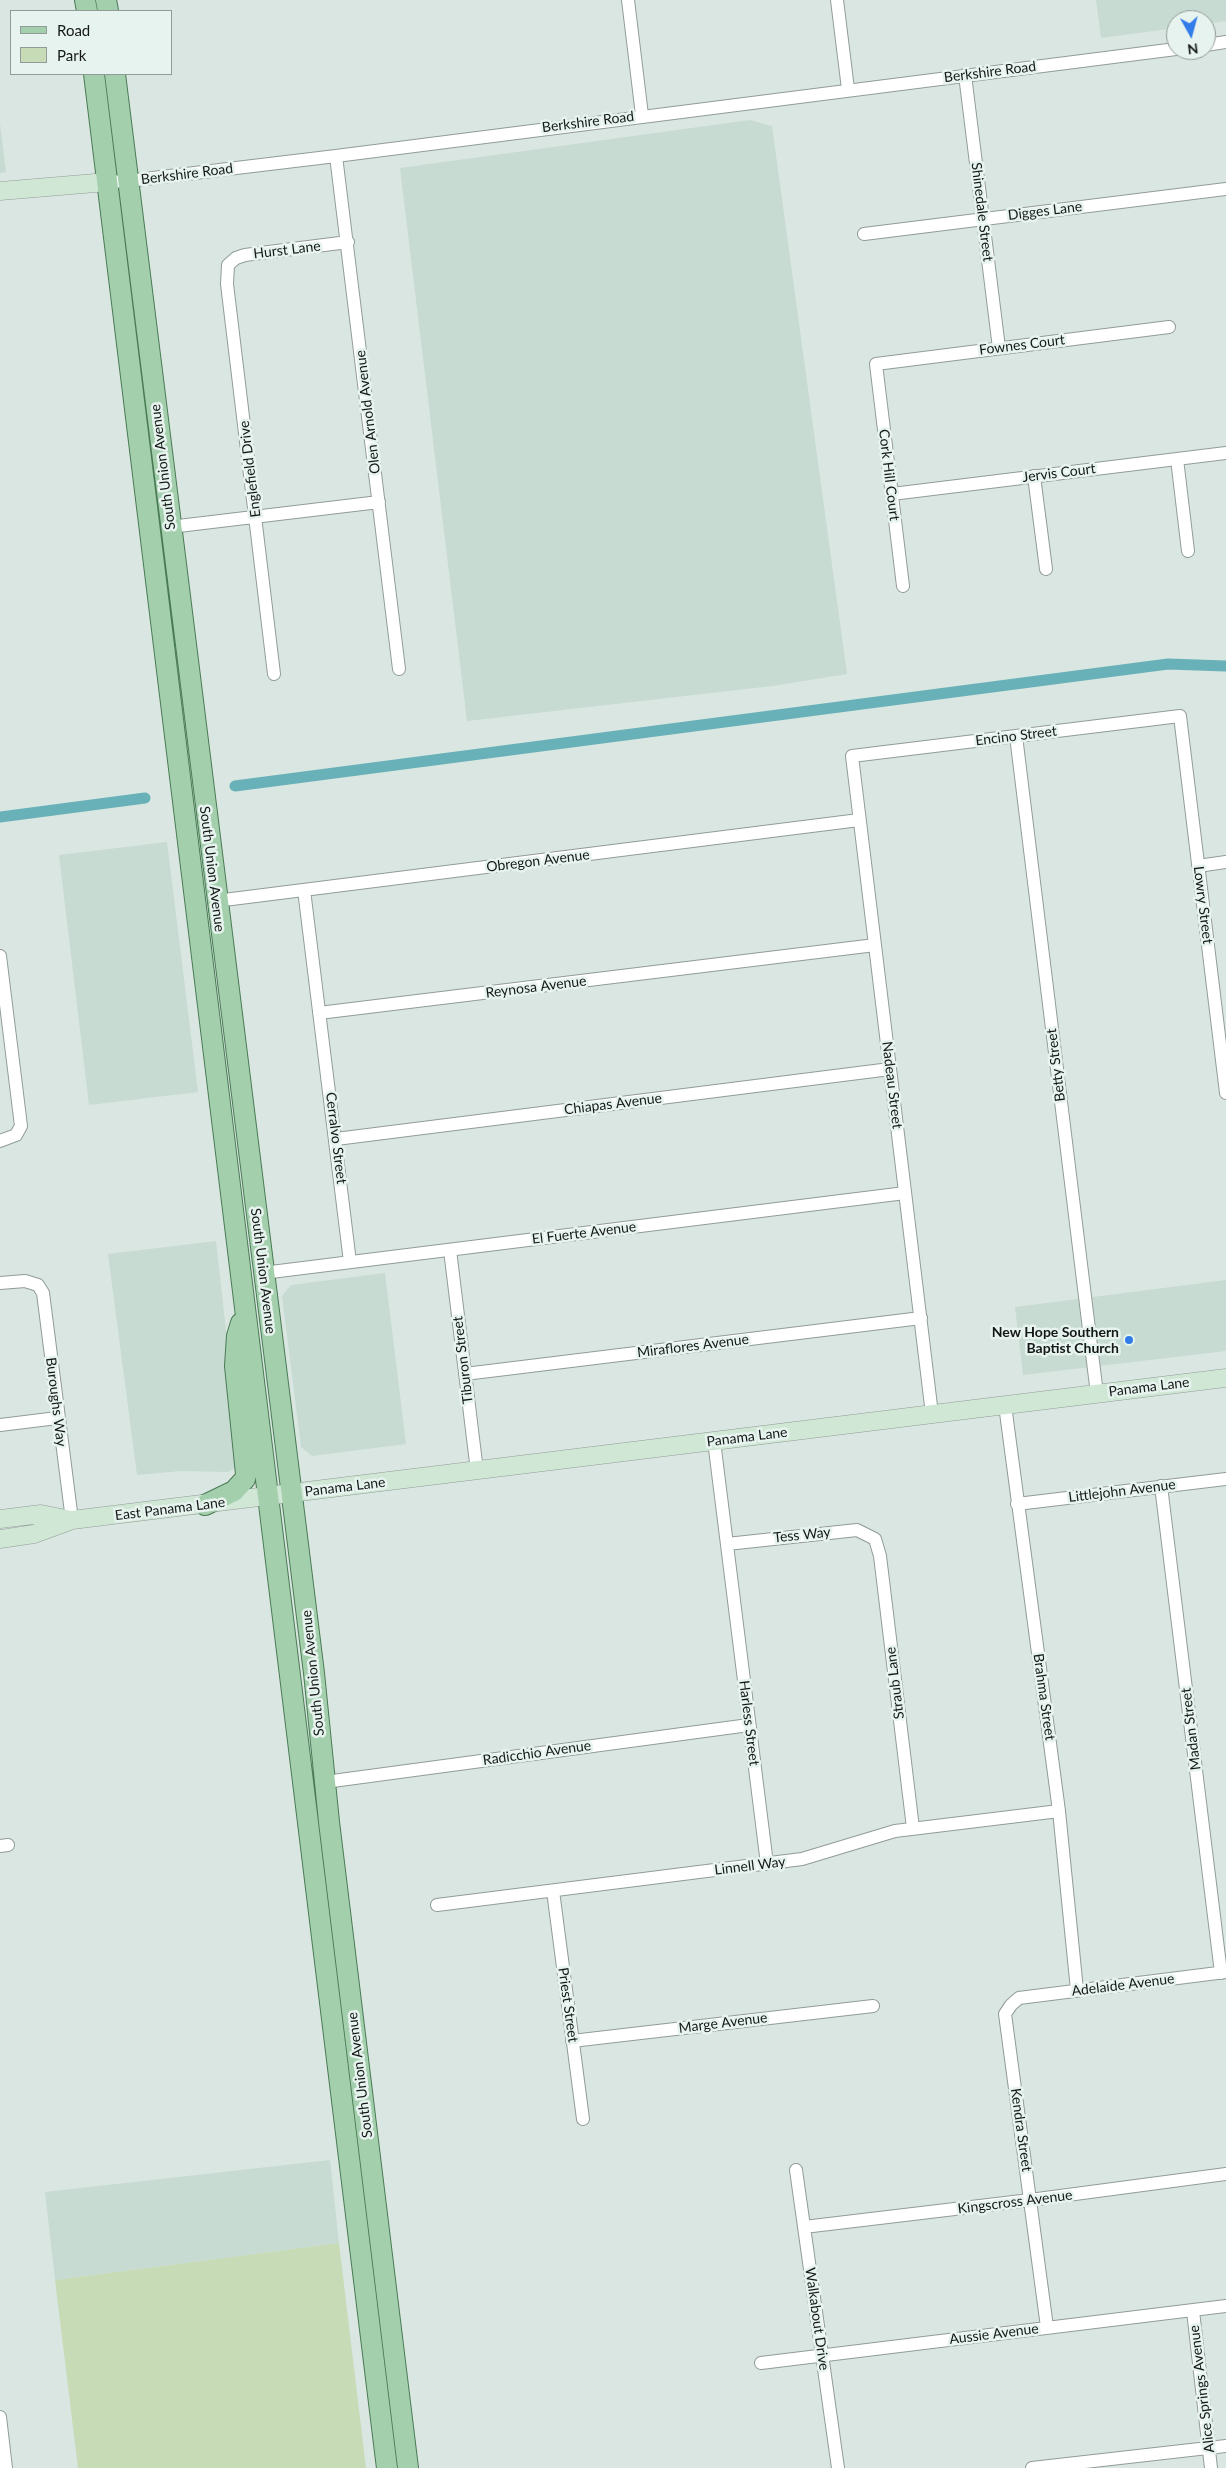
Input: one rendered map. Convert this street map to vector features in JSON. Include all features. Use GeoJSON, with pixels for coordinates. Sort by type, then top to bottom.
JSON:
{"type":"FeatureCollection","features":[{"type":"Feature","properties":{"kind":"main road","name":"South Union Avenue"},"geometry":{"type":"LineString","coordinates":[[94,75],[387,2468]]}},
{"type":"Feature","properties":{"kind":"main road","name":"South Union Avenue"},"geometry":{"type":"LineString","coordinates":[[115,75],[216,901],[307,1616],[324,1782],[408,2468]]}},
{"type":"Feature","properties":{"kind":"main road","name":"Berkshire Road"},"geometry":{"type":"LineString","coordinates":[[0,191],[107,182]]}},
{"type":"Feature","properties":{"kind":"main road"},"geometry":{"type":"LineString","coordinates":[[238,1251],[244,1251],[250,1258],[259,1326],[274,1358]]}},
{"type":"Feature","properties":{"kind":"main road"},"geometry":{"type":"LineString","coordinates":[[205,1505],[234,1491],[245,1479],[235,1366],[237,1336],[245,1306]]}},
{"type":"Feature","properties":{"kind":"main road"},"geometry":{"type":"LineString","coordinates":[[250,1346],[260,1359],[264,1370],[277,1472],[279,1479],[292,1494]]}},
{"type":"Feature","properties":{"kind":"main road","name":"Panama Lane"},"geometry":{"type":"LineString","coordinates":[[268,1497],[1226,1378]]}},
{"type":"Feature","properties":{"kind":"main road"},"geometry":{"type":"LineString","coordinates":[[268,1497],[280,1504],[291,1573],[307,1616]]}},
{"type":"Feature","properties":{"kind":"main road","name":"East Panama Lane"},"geometry":{"type":"LineString","coordinates":[[0,1539],[34,1534],[72,1520],[268,1497]]}},
{"type":"Feature","properties":{"kind":"main road"},"geometry":{"type":"LineString","coordinates":[[0,1528],[34,1514]]}},
{"type":"Feature","properties":{"kind":"main road","name":"East Panama Lane"},"geometry":{"type":"LineString","coordinates":[[0,1519],[41,1514],[72,1520]]}},
{"type":"Feature","properties":{"kind":"main road"},"geometry":{"type":"LineString","coordinates":[[338,2062],[348,2072],[359,2156],[371,2171]]}},
{"type":"Feature","properties":{"kind":"main road"},"geometry":{"type":"LineString","coordinates":[[355,2201],[365,2209],[374,2281],[386,2291]]}},
{"type":"Feature","properties":{"kind":"street"},"geometry":{"type":"LineString","coordinates":[[628,0],[642,115]]}},
{"type":"Feature","properties":{"kind":"street"},"geometry":{"type":"LineString","coordinates":[[837,0],[848,89]]}},
{"type":"Feature","properties":{"kind":"street","name":"Berkshire Road"},"geometry":{"type":"LineString","coordinates":[[107,182],[336,156],[642,115],[1166,49]]}},
{"type":"Feature","properties":{"kind":"street","name":"Shinedale Street"},"geometry":{"type":"LineString","coordinates":[[965,75],[999,348]]}},
{"type":"Feature","properties":{"kind":"street","name":"Olen Arnold Avenue"},"geometry":{"type":"LineString","coordinates":[[336,156],[399,669]]}},
{"type":"Feature","properties":{"kind":"street","name":"Digges Lane"},"geometry":{"type":"LineString","coordinates":[[864,234],[1226,189]]}},
{"type":"Feature","properties":{"kind":"street","name":"Hurst Lane"},"geometry":{"type":"LineString","coordinates":[[228,264],[244,255],[348,242]]}},
{"type":"Feature","properties":{"kind":"street","name":"Englefield Drive"},"geometry":{"type":"LineString","coordinates":[[228,264],[227,284],[274,674]]}},
{"type":"Feature","properties":{"kind":"street","name":"Fownes Court"},"geometry":{"type":"LineString","coordinates":[[876,364],[1169,327]]}},
{"type":"Feature","properties":{"kind":"street","name":"Cork Hill Court"},"geometry":{"type":"LineString","coordinates":[[876,364],[903,586]]}},
{"type":"Feature","properties":{"kind":"street","name":"Jervis Court"},"geometry":{"type":"LineString","coordinates":[[892,494],[1226,452]]}},
{"type":"Feature","properties":{"kind":"street"},"geometry":{"type":"LineString","coordinates":[[1177,459],[1188,551]]}},
{"type":"Feature","properties":{"kind":"street"},"geometry":{"type":"LineString","coordinates":[[1034,476],[1046,568]]}},
{"type":"Feature","properties":{"kind":"street"},"geometry":{"type":"LineString","coordinates":[[170,527],[379,502]]}},
{"type":"Feature","properties":{"kind":"street","name":"Encino Street"},"geometry":{"type":"LineString","coordinates":[[852,756],[1180,716]]}},
{"type":"Feature","properties":{"kind":"street","name":"Lowry Street"},"geometry":{"type":"LineString","coordinates":[[1180,716],[1226,1093]]}},
{"type":"Feature","properties":{"kind":"street","name":"Betty Street"},"geometry":{"type":"LineString","coordinates":[[1016,736],[1096,1394]]}},
{"type":"Feature","properties":{"kind":"street","name":"Nadeau Street"},"geometry":{"type":"LineString","coordinates":[[852,756],[932,1414]]}},
{"type":"Feature","properties":{"kind":"street","name":"Obregon Avenue"},"geometry":{"type":"LineString","coordinates":[[216,901],[860,820]]}},
{"type":"Feature","properties":{"kind":"street"},"geometry":{"type":"LineString","coordinates":[[1198,866],[1226,862]]}},
{"type":"Feature","properties":{"kind":"street"},"geometry":{"type":"LineString","coordinates":[[304,890],[319,1013]]}},
{"type":"Feature","properties":{"kind":"street","name":"Reynosa Avenue"},"geometry":{"type":"LineString","coordinates":[[319,1013],[875,945]]}},
{"type":"Feature","properties":{"kind":"street"},"geometry":{"type":"LineString","coordinates":[[0,956],[3,999],[21,1126],[16,1135],[0,1141]]}},
{"type":"Feature","properties":{"kind":"street","name":"Cerralvo Street"},"geometry":{"type":"LineString","coordinates":[[319,1013],[350,1262]]}},
{"type":"Feature","properties":{"kind":"street","name":"Chiapas Avenue"},"geometry":{"type":"LineString","coordinates":[[336,1139],[890,1069]]}},
{"type":"Feature","properties":{"kind":"street","name":"El Fuerte Avenue"},"geometry":{"type":"LineString","coordinates":[[263,1273],[905,1193]]}},
{"type":"Feature","properties":{"kind":"street","name":"Tiburon Street"},"geometry":{"type":"LineString","coordinates":[[450,1250],[477,1471]]}},
{"type":"Feature","properties":{"kind":"street","name":"Buroughs Way"},"geometry":{"type":"LineString","coordinates":[[0,1284],[25,1281],[38,1285],[43,1294],[57,1418],[72,1520]]}},
{"type":"Feature","properties":{"kind":"street","name":"Miraflores Avenue"},"geometry":{"type":"LineString","coordinates":[[465,1374],[920,1318]]}},
{"type":"Feature","properties":{"kind":"street","name":"Brahma Street"},"geometry":{"type":"LineString","coordinates":[[1005,1405],[1059,1811],[1077,1990]]}},
{"type":"Feature","properties":{"kind":"street"},"geometry":{"type":"LineString","coordinates":[[0,1425],[57,1418]]}},
{"type":"Feature","properties":{"kind":"street"},"geometry":{"type":"LineString","coordinates":[[714,1441],[727,1544]]}},
{"type":"Feature","properties":{"kind":"street","name":"Littlejohn Avenue"},"geometry":{"type":"LineString","coordinates":[[1017,1504],[1226,1478]]}},
{"type":"Feature","properties":{"kind":"street","name":"Madan Street"},"geometry":{"type":"LineString","coordinates":[[1161,1486],[1223,1972]]}},
{"type":"Feature","properties":{"kind":"street","name":"Tess Way"},"geometry":{"type":"LineString","coordinates":[[727,1544],[857,1530],[875,1539]]}},
{"type":"Feature","properties":{"kind":"street","name":"Straub Lane"},"geometry":{"type":"LineString","coordinates":[[875,1539],[880,1556],[913,1828]]}},
{"type":"Feature","properties":{"kind":"street","name":"Harless Street"},"geometry":{"type":"LineString","coordinates":[[727,1544],[766,1864]]}},
{"type":"Feature","properties":{"kind":"street","name":"Radicchio Avenue"},"geometry":{"type":"LineString","coordinates":[[324,1782],[749,1725]]}},
{"type":"Feature","properties":{"kind":"street","name":"Linnell Way"},"geometry":{"type":"LineString","coordinates":[[437,1905],[802,1859],[913,1828],[1059,1811]]}},
{"type":"Feature","properties":{"kind":"street","name":"Priest Street"},"geometry":{"type":"LineString","coordinates":[[553,1891],[583,2119]]}},
{"type":"Feature","properties":{"kind":"street","name":"Adelaide Avenue"},"geometry":{"type":"LineString","coordinates":[[1019,1998],[1223,1972]]}},
{"type":"Feature","properties":{"kind":"street","name":"Kendra Street"},"geometry":{"type":"LineString","coordinates":[[1019,1998],[1005,2014],[1047,2327]]}},
{"type":"Feature","properties":{"kind":"street","name":"Marge Avenue"},"geometry":{"type":"LineString","coordinates":[[572,2041],[873,2006]]}},
{"type":"Feature","properties":{"kind":"street","name":"Walkabout Drive"},"geometry":{"type":"LineString","coordinates":[[796,2170],[838,2468]]}},
{"type":"Feature","properties":{"kind":"street","name":"Kingscross Avenue"},"geometry":{"type":"LineString","coordinates":[[804,2227],[1226,2174]]}},
{"type":"Feature","properties":{"kind":"street","name":"Aussie Avenue"},"geometry":{"type":"LineString","coordinates":[[761,2363],[1226,2306]]}},
{"type":"Feature","properties":{"kind":"street","name":"Alice Springs Avenue"},"geometry":{"type":"LineString","coordinates":[[1193,2311],[1211,2468]]}},
{"type":"Feature","properties":{"kind":"street"},"geometry":{"type":"LineString","coordinates":[[0,2417],[6,2468]]}},
{"type":"Feature","properties":{"kind":"street"},"geometry":{"type":"LineString","coordinates":[[1032,2468],[1226,2446]]}},
{"type":"Feature","properties":{"kind":"shaded area"},"geometry":{"type":"Polygon","coordinates":[[[1096,0],[1226,0],[1226,21],[1216,22],[1216,10],[1166,10],[1166,29],[1101,38],[1096,0]]]}},
{"type":"Feature","properties":{"kind":"shaded area"},"geometry":{"type":"Polygon","coordinates":[[[750,120],[772,126],[847,674],[772,686],[467,721],[400,168],[750,120]]]}},
{"type":"Feature","properties":{"kind":"shaded area"},"geometry":{"type":"Polygon","coordinates":[[[0,124],[6,172],[0,173],[0,124]]]}},
{"type":"Feature","properties":{"kind":"shaded area"},"geometry":{"type":"Polygon","coordinates":[[[167,842],[198,1092],[89,1105],[59,855],[167,842]]]}},
{"type":"Feature","properties":{"kind":"shaded area"},"geometry":{"type":"Polygon","coordinates":[[[216,1241],[241,1464],[228,1472],[181,1471],[137,1475],[108,1254],[216,1241]]]}},
{"type":"Feature","properties":{"kind":"shaded area"},"geometry":{"type":"Polygon","coordinates":[[[385,1273],[406,1444],[312,1456],[301,1447],[282,1296],[291,1285],[385,1273]]]}},
{"type":"Feature","properties":{"kind":"shaded area"},"geometry":{"type":"Polygon","coordinates":[[[1226,1280],[1226,1351],[1023,1375],[1015,1307],[1226,1280]]]}},
{"type":"Feature","properties":{"kind":"shaded area"},"geometry":{"type":"Polygon","coordinates":[[[330,2160],[339,2243],[55,2280],[45,2192],[330,2160]]]}},
{"type":"Feature","properties":{"kind":"green space"},"geometry":{"type":"Polygon","coordinates":[[[339,2243],[366,2468],[78,2468],[55,2280],[339,2243]]]}},
{"type":"Feature","properties":{"kind":"waterway"},"geometry":{"type":"LineString","coordinates":[[235,786],[1168,664],[1226,666]]}},
{"type":"Feature","properties":{"kind":"waterway"},"geometry":{"type":"LineString","coordinates":[[0,817],[145,798]]}},
{"type":"Feature","properties":{"kind":"place","name":"New Hope Southern Baptist Church"},"geometry":{"type":"Point","coordinates":[1129,1340]}}]}
